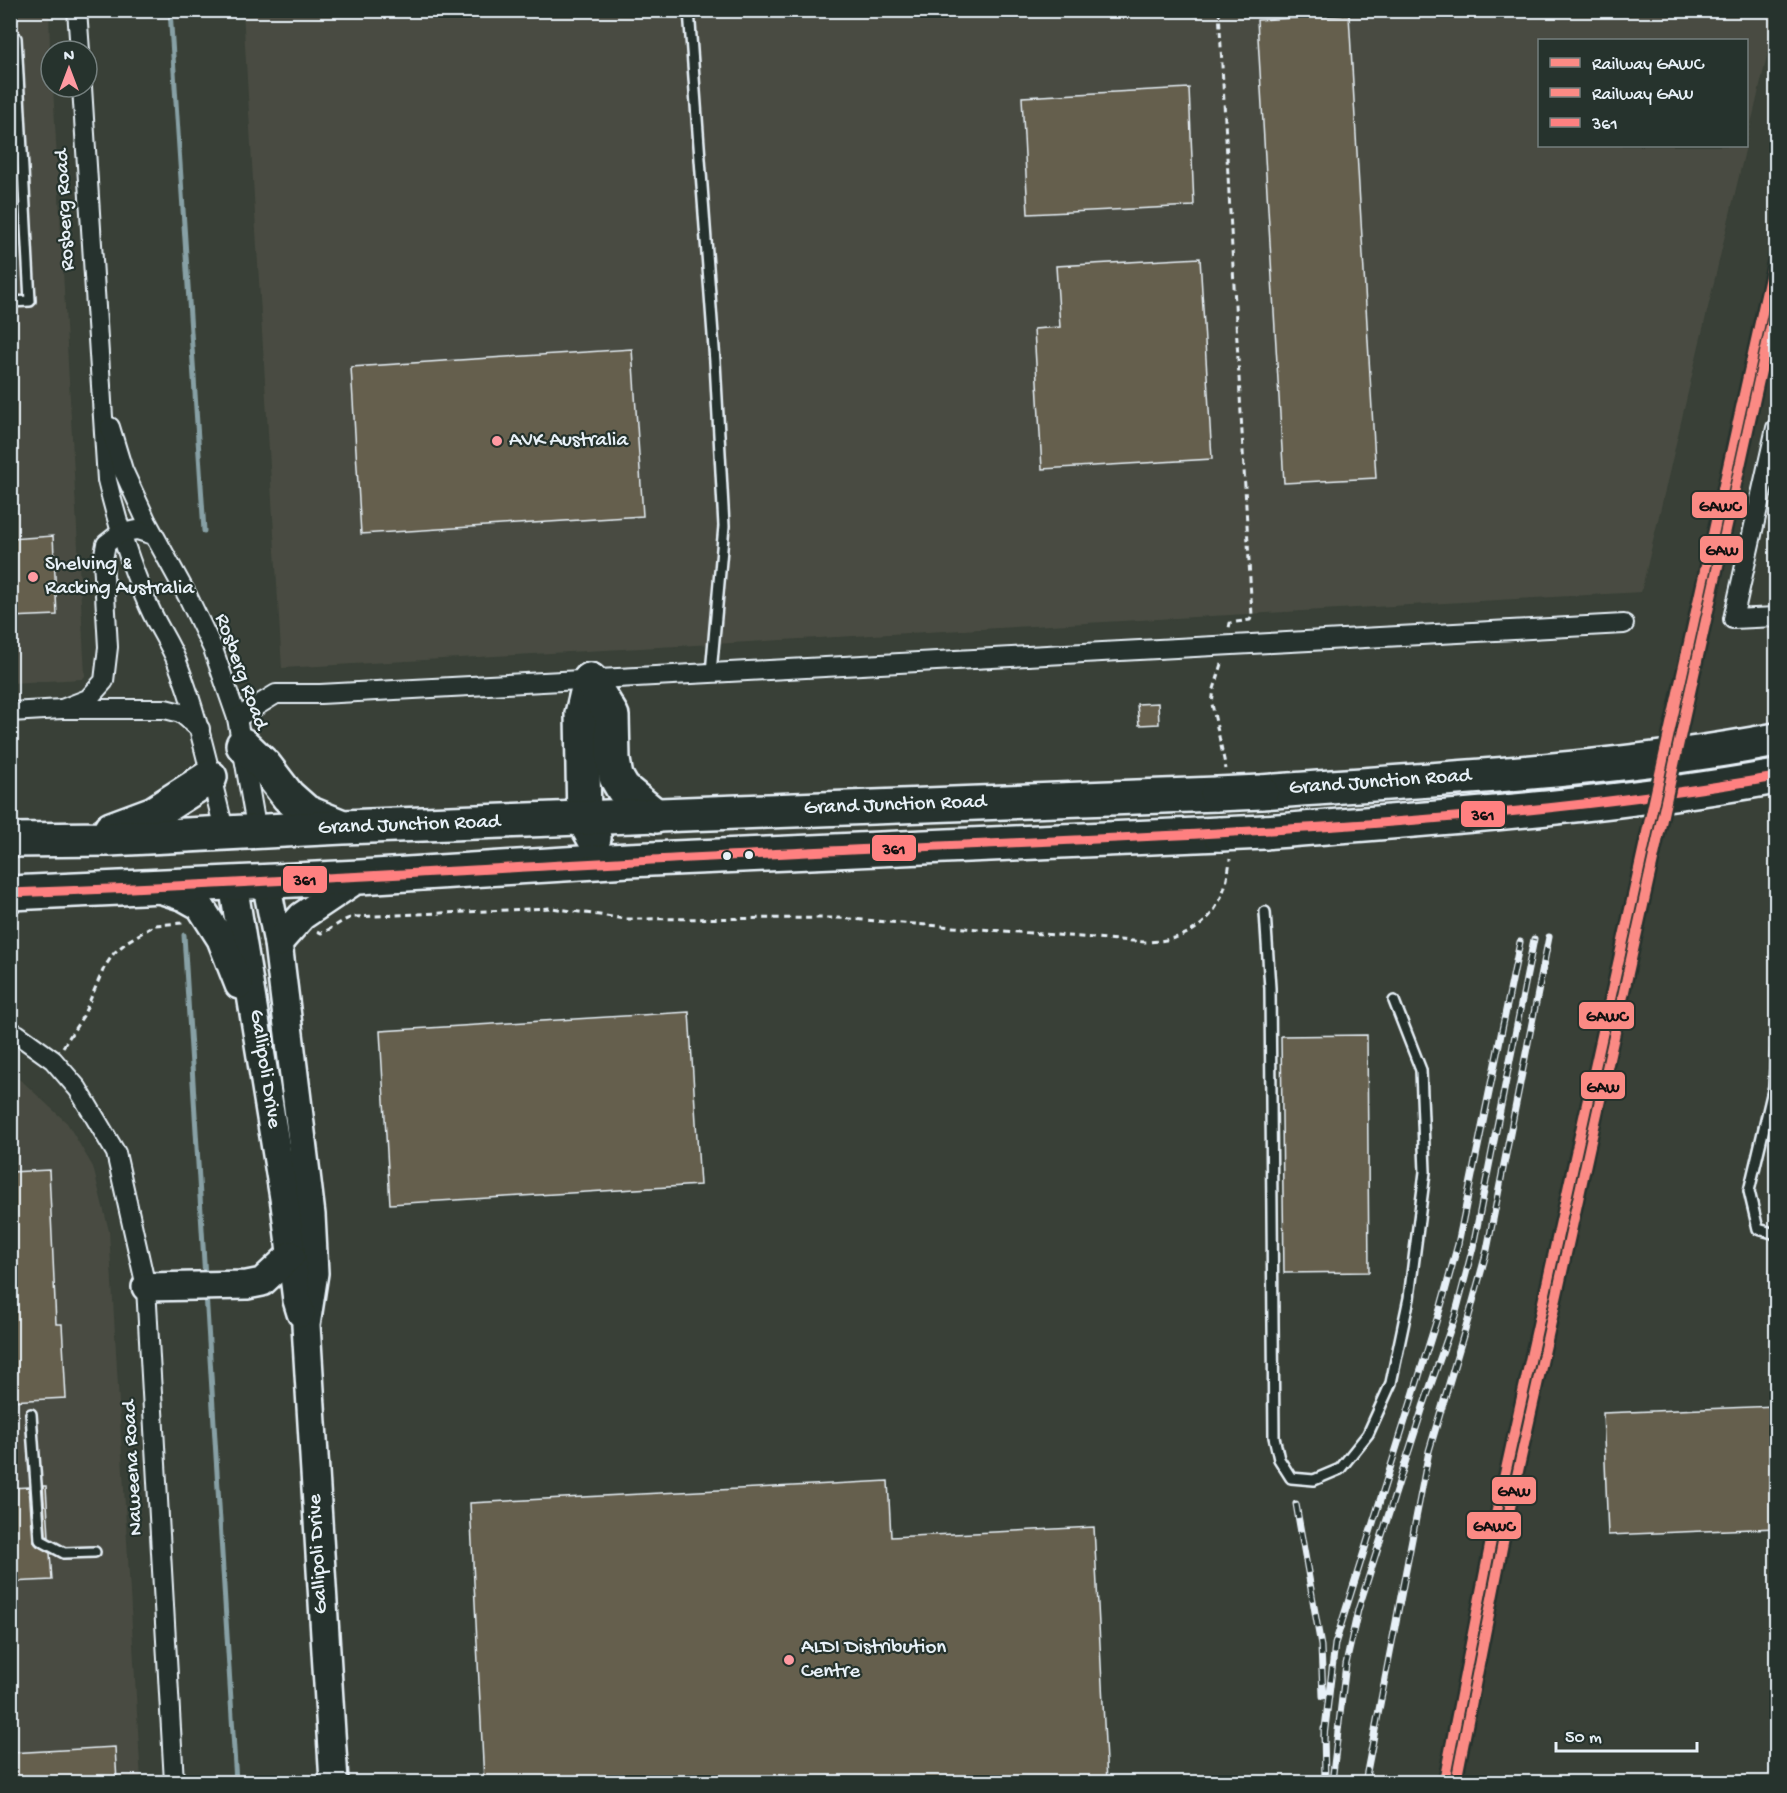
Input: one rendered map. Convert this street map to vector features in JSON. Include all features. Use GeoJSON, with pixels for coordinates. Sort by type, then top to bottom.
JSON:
{"type":"FeatureCollection","features":[{"type":"Feature","properties":{"kind":"highway"},"geometry":{"type":"LineString","coordinates":[[590,680],[612,716],[613,760],[616,777],[623,789],[656,816]]}},
{"type":"Feature","properties":{"kind":"highway"},"geometry":{"type":"LineString","coordinates":[[590,680],[582,714],[584,820],[597,842],[628,860]]}},
{"type":"Feature","properties":{"kind":"highway"},"geometry":{"type":"LineString","coordinates":[[240,732],[288,796],[306,812],[343,827]]}},
{"type":"Feature","properties":{"kind":"highway","name":"Grand Junction Road"},"geometry":{"type":"LineString","coordinates":[[10,840],[584,820],[1221,779],[1261,792],[1611,765],[1704,754],[1776,740]]}},
{"type":"Feature","properties":{"kind":"highway"},"geometry":{"type":"LineString","coordinates":[[81,839],[154,813],[210,777]]}},
{"type":"Feature","properties":{"kind":"highway","name":"Grand Junction Road"},"geometry":{"type":"LineString","coordinates":[[10,893],[360,878],[628,860],[1225,845],[1265,832],[1603,803],[1698,791],[1776,777]]}},
{"type":"Feature","properties":{"kind":"highway"},"geometry":{"type":"LineString","coordinates":[[241,832],[266,882]]}},
{"type":"Feature","properties":{"kind":"highway"},"geometry":{"type":"LineString","coordinates":[[233,884],[241,832]]}},
{"type":"Feature","properties":{"kind":"street"},"geometry":{"type":"LineString","coordinates":[[77,10],[79,39]]}},
{"type":"Feature","properties":{"kind":"street","name":"Rosberg Road"},"geometry":{"type":"LineString","coordinates":[[83,99],[107,480],[120,533],[150,610],[176,659],[201,729],[210,777],[241,832]]}},
{"type":"Feature","properties":{"kind":"street","name":"Rosberg Road"},"geometry":{"type":"LineString","coordinates":[[99,367],[108,422],[120,460],[153,535],[188,597],[213,649],[240,732],[241,832]]}},
{"type":"Feature","properties":{"kind":"street"},"geometry":{"type":"LineString","coordinates":[[1776,428],[1733,619],[1776,617]]}},
{"type":"Feature","properties":{"kind":"street"},"geometry":{"type":"LineString","coordinates":[[62,709],[87,699],[104,681],[108,647],[103,558],[106,544],[120,533],[137,530],[153,535]]}},
{"type":"Feature","properties":{"kind":"street"},"geometry":{"type":"LineString","coordinates":[[240,732],[276,694],[320,694],[590,680],[1624,624]]}},
{"type":"Feature","properties":{"kind":"street"},"geometry":{"type":"LineString","coordinates":[[10,712],[62,709],[165,709],[181,713],[201,729]]}},
{"type":"Feature","properties":{"kind":"street"},"geometry":{"type":"LineString","coordinates":[[278,943],[302,916],[360,878]]}},
{"type":"Feature","properties":{"kind":"street","name":"Gallipoli Drive"},"geometry":{"type":"LineString","coordinates":[[266,882],[278,943],[311,1215],[314,1273],[306,1325],[334,1782]]}},
{"type":"Feature","properties":{"kind":"street","name":"Gallipoli Drive"},"geometry":{"type":"LineString","coordinates":[[233,884],[260,1039],[297,1300],[306,1325]]}},
{"type":"Feature","properties":{"kind":"street"},"geometry":{"type":"LineString","coordinates":[[154,887],[184,897],[200,906],[221,939],[260,1039]]}},
{"type":"Feature","properties":{"kind":"street","name":"Naweena Road"},"geometry":{"type":"LineString","coordinates":[[10,1032],[17,1034],[53,1060],[66,1074],[78,1089],[116,1154],[146,1287],[174,1782]]}},
{"type":"Feature","properties":{"kind":"street"},"geometry":{"type":"LineString","coordinates":[[146,1287],[187,1288],[262,1282],[291,1255]]}},
{"type":"Feature","properties":{"kind":"lane"},"geometry":{"type":"LineString","coordinates":[[689,10],[714,351],[724,526],[711,673]]}},
{"type":"Feature","properties":{"kind":"lane"},"geometry":{"type":"LineString","coordinates":[[10,31],[16,38],[30,301],[10,302]]}},
{"type":"Feature","properties":{"kind":"lane"},"geometry":{"type":"LineString","coordinates":[[1265,912],[1270,988],[1274,1437],[1279,1459],[1291,1478],[1314,1480],[1340,1469],[1368,1434],[1391,1383],[1409,1298],[1425,1172],[1421,1070],[1394,1001]]}},
{"type":"Feature","properties":{"kind":"lane"},"geometry":{"type":"LineString","coordinates":[[1776,1051],[1774,1086],[1749,1191],[1758,1229],[1776,1234]]}},
{"type":"Feature","properties":{"kind":"lane"},"geometry":{"type":"LineString","coordinates":[[31,1414],[40,1540],[64,1553],[95,1551]]}},
{"type":"Feature","properties":{"kind":"path"},"geometry":{"type":"LineString","coordinates":[[1219,10],[1252,616],[1250,621],[1230,623],[1220,675],[1214,689],[1212,704],[1221,779]]}},
{"type":"Feature","properties":{"kind":"path"},"geometry":{"type":"LineString","coordinates":[[552,908],[626,919],[838,918],[1165,942],[1182,937],[1207,921],[1222,898],[1229,874],[1225,845]]}},
{"type":"Feature","properties":{"kind":"shaded area"},"geometry":{"type":"Polygon","coordinates":[[[1776,10],[1776,18],[1748,137],[1748,39],[1538,39],[1538,147],[1746,147],[1641,592],[282,668],[243,11],[1776,10]]]}},
{"type":"Feature","properties":{"kind":"shaded area"},"geometry":{"type":"Polygon","coordinates":[[[11,11],[49,11],[50,39],[39,39],[39,99],[54,99],[85,676],[82,679],[11,683],[11,11]]]}},
{"type":"Feature","properties":{"kind":"shaded area"},"geometry":{"type":"Polygon","coordinates":[[[10,1074],[23,1082],[67,1123],[93,1167],[109,1231],[141,1782],[11,1782],[10,1074]]]}},
{"type":"Feature","properties":{"kind":"building"},"geometry":{"type":"Polygon","coordinates":[[[1349,15],[1376,478],[1284,483],[1257,20],[1349,15]]]}},
{"type":"Feature","properties":{"kind":"building"},"geometry":{"type":"Polygon","coordinates":[[[1189,88],[1194,206],[1028,214],[1022,97],[1189,88]]]}},
{"type":"Feature","properties":{"kind":"building"},"geometry":{"type":"Polygon","coordinates":[[[1200,258],[1212,459],[1042,469],[1034,329],[1060,327],[1056,266],[1200,258]]]}},
{"type":"Feature","properties":{"kind":"building","name":"AVK Australia"},"geometry":{"type":"Polygon","coordinates":[[[632,349],[643,516],[361,534],[351,367],[632,349]]]}},
{"type":"Feature","properties":{"kind":"building","name":"Shelving & Racking Australia"},"geometry":{"type":"Polygon","coordinates":[[[53,536],[57,615],[10,617],[10,539],[53,536]]]}},
{"type":"Feature","properties":{"kind":"building"},"geometry":{"type":"Polygon","coordinates":[[[1158,703],[1159,724],[1139,725],[1137,704],[1158,703]]]}},
{"type":"Feature","properties":{"kind":"building"},"geometry":{"type":"Polygon","coordinates":[[[689,1012],[700,1185],[390,1204],[380,1031],[689,1012]]]}},
{"type":"Feature","properties":{"kind":"building"},"geometry":{"type":"Polygon","coordinates":[[[1367,1035],[1369,1272],[1284,1273],[1281,1036],[1367,1035]]]}},
{"type":"Feature","properties":{"kind":"building"},"geometry":{"type":"Polygon","coordinates":[[[49,1170],[56,1324],[62,1324],[66,1398],[10,1401],[10,1172],[49,1170]]]}},
{"type":"Feature","properties":{"kind":"building"},"geometry":{"type":"Polygon","coordinates":[[[1776,1406],[1776,1528],[1608,1535],[1603,1413],[1776,1406]]]}},
{"type":"Feature","properties":{"kind":"building","name":"ALDI Distribution Centre"},"geometry":{"type":"Polygon","coordinates":[[[888,1481],[891,1537],[1094,1527],[1107,1782],[484,1782],[470,1503],[888,1481]]]}},
{"type":"Feature","properties":{"kind":"building"},"geometry":{"type":"Polygon","coordinates":[[[43,1486],[46,1486],[49,1537],[46,1536],[43,1486]]]}},
{"type":"Feature","properties":{"kind":"building"},"geometry":{"type":"Polygon","coordinates":[[[29,1487],[33,1541],[50,1553],[52,1580],[10,1582],[10,1488],[29,1487]]]}},
{"type":"Feature","properties":{"kind":"building"},"geometry":{"type":"Polygon","coordinates":[[[115,1747],[117,1782],[10,1782],[10,1753],[115,1747]]]}},
{"type":"Feature","properties":{"kind":"waterway"},"geometry":{"type":"LineString","coordinates":[[170,10],[204,531]]}},
{"type":"Feature","properties":{"kind":"waterway"},"geometry":{"type":"LineString","coordinates":[[184,935],[205,1278]]}},
{"type":"Feature","properties":{"kind":"waterway"},"geometry":{"type":"LineString","coordinates":[[206,1293],[236,1782]]}},
{"type":"Feature","properties":{"kind":"railway"},"geometry":{"type":"LineString","coordinates":[[1365,1782],[1429,1451],[1487,1250],[1549,937]]}},
{"type":"Feature","properties":{"kind":"railway"},"geometry":{"type":"LineString","coordinates":[[1332,1782],[1346,1664],[1358,1610],[1423,1407],[1455,1316],[1473,1247],[1534,939]]}},
{"type":"Feature","properties":{"kind":"railway"},"geometry":{"type":"LineString","coordinates":[[1324,1737],[1335,1644],[1441,1306],[1458,1244],[1520,942]]}},
{"type":"Feature","properties":{"kind":"railway"},"geometry":{"type":"LineString","coordinates":[[1296,1504],[1321,1646],[1323,1696]]}},
{"type":"Feature","properties":{"kind":"railway"},"geometry":{"type":"LineString","coordinates":[[1324,1729],[1325,1782]]}},
{"type":"Feature","properties":{"kind":"rail line","name":"GAWC"},"geometry":{"type":"LineString","coordinates":[[1444,1782],[1497,1510],[1776,250]]}},
{"type":"Feature","properties":{"kind":"rail line","name":"GAW"},"geometry":{"type":"LineString","coordinates":[[1456,1782],[1509,1512],[1776,303]]}},
{"type":"Feature","properties":{"kind":"transit line","name":"361"},"geometry":{"type":"LineString","coordinates":[[10,893],[1303,828],[1540,809],[1658,795],[1776,777]]}},
{"type":"Feature","properties":{"kind":"place","name":"AVK Australia"},"geometry":{"type":"Point","coordinates":[497,441]}},
{"type":"Feature","properties":{"kind":"place","name":"Shelving & Racking Australia"},"geometry":{"type":"Point","coordinates":[33,577]}},
{"type":"Feature","properties":{"kind":"place","name":"ALDI Distribution Centre"},"geometry":{"type":"Point","coordinates":[789,1660]}}]}
